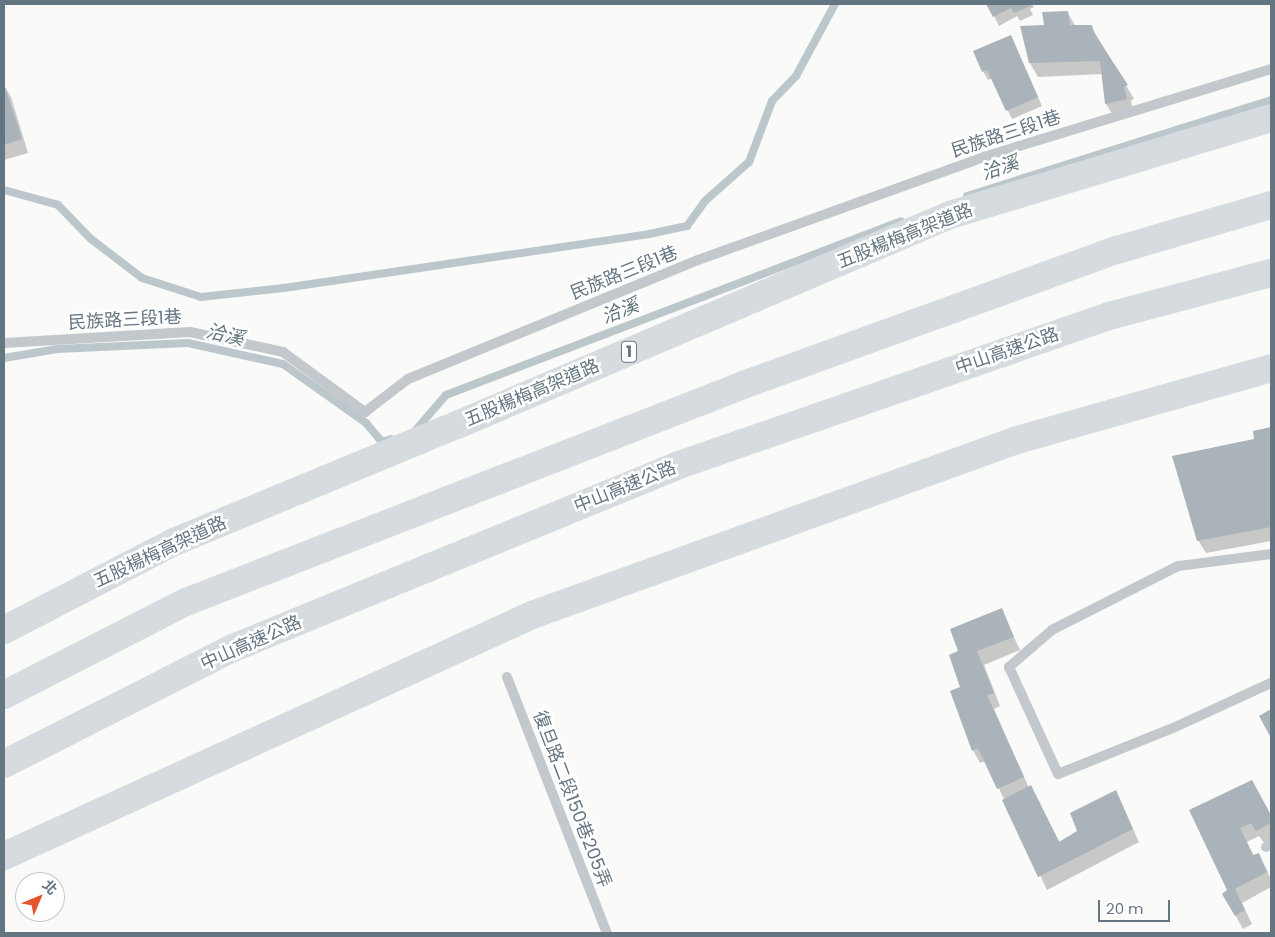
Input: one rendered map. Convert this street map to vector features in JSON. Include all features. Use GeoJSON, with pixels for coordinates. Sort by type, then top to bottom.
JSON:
{"type":"FeatureCollection","features":[{"type":"Feature","properties":{"kind":"highway","name":"五股楊梅高架道路"},"geometry":{"type":"LineString","coordinates":[[4,630],[174,542],[457,425],[950,215],[1271,118]]}},
{"type":"Feature","properties":{"kind":"highway"},"geometry":{"type":"LineString","coordinates":[[4,695],[186,602],[737,388],[1118,250],[1271,205]]}},
{"type":"Feature","properties":{"kind":"highway","name":"中山高速公路"},"geometry":{"type":"LineString","coordinates":[[4,764],[233,648],[676,466],[1113,314],[1271,273]]}},
{"type":"Feature","properties":{"kind":"highway"},"geometry":{"type":"LineString","coordinates":[[4,856],[532,615],[1017,440],[1271,368]]}},
{"type":"Feature","properties":{"kind":"lane","name":"民族路三段1巷"},"geometry":{"type":"LineString","coordinates":[[4,343],[190,332],[283,352],[365,412],[408,379],[698,260],[990,155],[1271,68]]}},
{"type":"Feature","properties":{"kind":"lane"},"geometry":{"type":"LineString","coordinates":[[1271,554],[1178,566],[1052,630],[1008,667],[1058,774],[1172,728],[1271,683]]}},
{"type":"Feature","properties":{"kind":"lane","name":"復旦路二段150巷205弄"},"geometry":{"type":"LineString","coordinates":[[507,677],[606,933]]}},
{"type":"Feature","properties":{"kind":"building"},"geometry":{"type":"Polygon","coordinates":[[[986,4],[1028,4],[1030,6],[1014,13],[1011,8],[993,17],[986,4]]]}},
{"type":"Feature","properties":{"kind":"building"},"geometry":{"type":"Polygon","coordinates":[[[1068,11],[1070,25],[1092,25],[1094,33],[1128,85],[1124,87],[1127,99],[1105,104],[1100,61],[1029,63],[1020,26],[1044,25],[1042,12],[1068,11]]]}},
{"type":"Feature","properties":{"kind":"building"},"geometry":{"type":"Polygon","coordinates":[[[1011,35],[1038,97],[1006,111],[987,70],[982,72],[973,51],[1011,35]]]}},
{"type":"Feature","properties":{"kind":"building"},"geometry":{"type":"Polygon","coordinates":[[[4,84],[22,139],[4,145],[4,84]]]}},
{"type":"Feature","properties":{"kind":"building"},"geometry":{"type":"Polygon","coordinates":[[[1271,427],[1271,527],[1197,541],[1172,456],[1254,439],[1253,431],[1271,427]]]}},
{"type":"Feature","properties":{"kind":"building"},"geometry":{"type":"Polygon","coordinates":[[[1002,608],[1014,637],[977,651],[994,693],[987,695],[1024,777],[997,789],[978,748],[972,751],[950,691],[960,687],[949,655],[958,651],[950,629],[1002,608]]]}},
{"type":"Feature","properties":{"kind":"building"},"geometry":{"type":"Polygon","coordinates":[[[1271,709],[1271,738],[1259,716],[1271,709]]]}},
{"type":"Feature","properties":{"kind":"building"},"geometry":{"type":"Polygon","coordinates":[[[1252,780],[1271,815],[1271,823],[1256,831],[1251,823],[1240,828],[1253,855],[1259,853],[1267,872],[1235,889],[1245,910],[1235,916],[1222,894],[1227,890],[1189,810],[1252,780]]]}},
{"type":"Feature","properties":{"kind":"building"},"geometry":{"type":"Polygon","coordinates":[[[1031,785],[1059,842],[1077,831],[1070,813],[1116,790],[1133,829],[1038,877],[1002,800],[1031,785]]]}},
{"type":"Feature","properties":{"kind":"waterway","name":"洽溪"},"geometry":{"type":"LineString","coordinates":[[4,190],[58,205],[91,239],[142,278],[201,297],[284,288],[649,234],[687,226],[705,201],[749,162],[772,101],[796,76],[835,4]]}},
{"type":"Feature","properties":{"kind":"waterway","name":"洽溪"},"geometry":{"type":"LineString","coordinates":[[967,196],[1271,100]]}},
{"type":"Feature","properties":{"kind":"waterway","name":"洽溪"},"geometry":{"type":"LineString","coordinates":[[414,432],[446,395],[901,221]]}},
{"type":"Feature","properties":{"kind":"waterway","name":"洽溪"},"geometry":{"type":"LineString","coordinates":[[4,358],[57,349],[188,343],[283,364],[366,423],[382,442],[391,439]]}}]}
